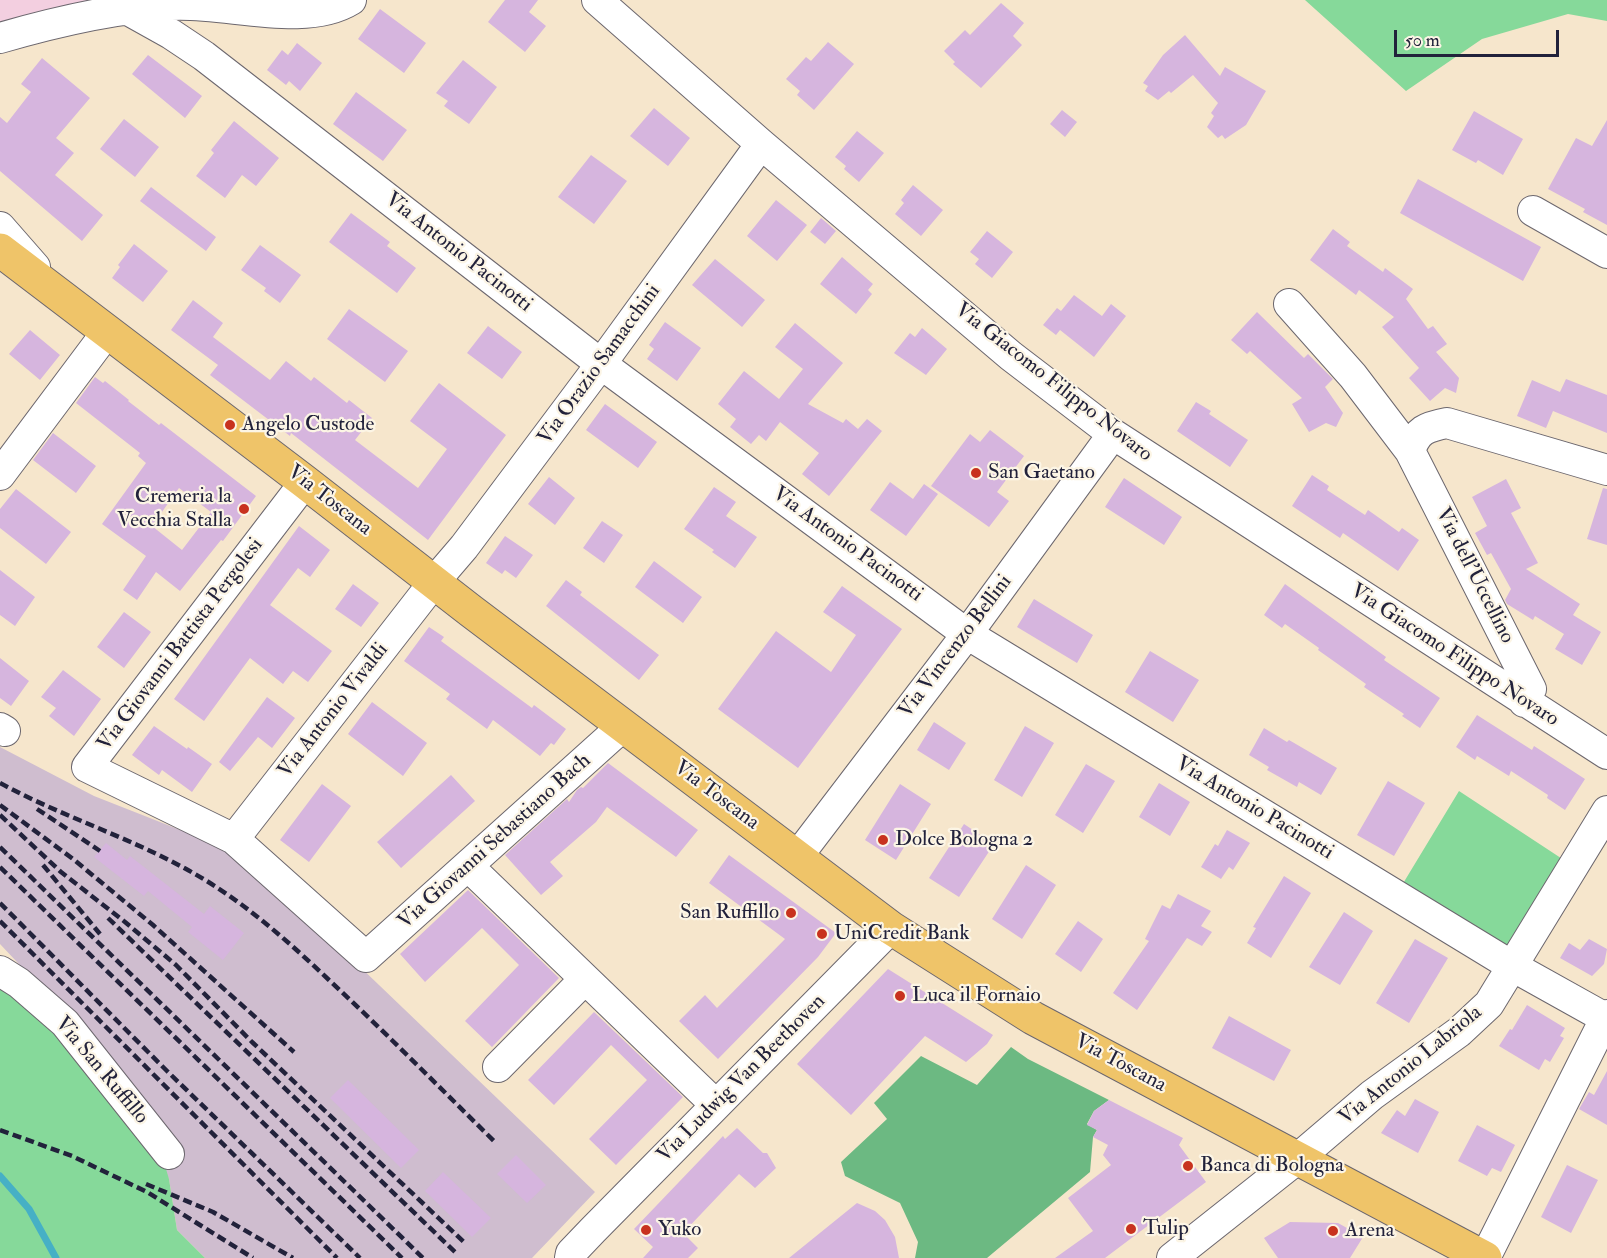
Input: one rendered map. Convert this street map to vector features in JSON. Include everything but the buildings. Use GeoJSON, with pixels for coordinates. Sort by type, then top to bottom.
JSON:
{"type":"FeatureCollection","features":[{"type":"Feature","properties":{"kind":"main road","name":"Via Toscana"},"geometry":{"type":"LineString","coordinates":[[0,250],[891,928],[1033,1018],[1485,1258]]}},
{"type":"Feature","properties":{"kind":"street"},"geometry":{"type":"LineString","coordinates":[[0,38],[131,6],[171,4],[220,6],[262,12],[304,13],[339,7],[351,0]]}},
{"type":"Feature","properties":{"kind":"street","name":"Via Giacomo Filippo Novaro"},"geometry":{"type":"LineString","coordinates":[[597,0],[761,144],[1011,356],[1113,434],[1607,754]]}},
{"type":"Feature","properties":{"kind":"street","name":"Via Antonio Pacinotti"},"geometry":{"type":"LineString","coordinates":[[131,6],[204,56],[601,364],[967,634],[1512,966],[1606,1018]]}},
{"type":"Feature","properties":{"kind":"street","name":"Via Orazio Samacchini"},"geometry":{"type":"LineString","coordinates":[[434,582],[464,547],[601,364],[761,144]]}},
{"type":"Feature","properties":{"kind":"street"},"geometry":{"type":"LineString","coordinates":[[1533,211],[1607,253]]}},
{"type":"Feature","properties":{"kind":"street"},"geometry":{"type":"LineString","coordinates":[[0,227],[61,297]]}},
{"type":"Feature","properties":{"kind":"street","name":"Via dell'Uccellino"},"geometry":{"type":"LineString","coordinates":[[1288,304],[1353,376],[1410,451],[1531,688],[1524,702]]}},
{"type":"Feature","properties":{"kind":"street"},"geometry":{"type":"LineString","coordinates":[[0,475],[107,332]]}},
{"type":"Feature","properties":{"kind":"street"},"geometry":{"type":"LineString","coordinates":[[1410,451],[1414,438],[1428,427],[1447,423],[1607,470]]}},
{"type":"Feature","properties":{"kind":"street","name":"Via Vincenzo Bellini"},"geometry":{"type":"LineString","coordinates":[[797,857],[967,634],[1113,434]]}},
{"type":"Feature","properties":{"kind":"street","name":"Via Giovanni Battista Pergolesi"},"geometry":{"type":"LineString","coordinates":[[305,482],[87,767],[234,839],[366,957]]}},
{"type":"Feature","properties":{"kind":"street","name":"Via Antonio Vivaldi"},"geometry":{"type":"LineString","coordinates":[[234,839],[434,582]]}},
{"type":"Feature","properties":{"kind":"street","name":"Via Giovanni Sebastiano Bach"},"geometry":{"type":"LineString","coordinates":[[366,957],[623,726]]}},
{"type":"Feature","properties":{"kind":"street","name":"Via Antonio Labriola"},"geometry":{"type":"LineString","coordinates":[[1172,1258],[1297,1159],[1372,1095],[1459,1032],[1489,1004],[1607,811]]}},
{"type":"Feature","properties":{"kind":"street"},"geometry":{"type":"LineString","coordinates":[[468,866],[716,1105]]}},
{"type":"Feature","properties":{"kind":"street","name":"Via Ludwig Van Beethoven"},"geometry":{"type":"LineString","coordinates":[[570,1258],[571,1253],[593,1230],[891,928]]}},
{"type":"Feature","properties":{"kind":"street","name":"Via San Ruffillo"},"geometry":{"type":"LineString","coordinates":[[0,971],[19,983],[65,1023],[169,1154]]}},
{"type":"Feature","properties":{"kind":"street"},"geometry":{"type":"LineString","coordinates":[[498,1067],[585,979]]}},
{"type":"Feature","properties":{"kind":"street"},"geometry":{"type":"LineString","coordinates":[[1485,1258],[1606,1018]]}},
{"type":"Feature","properties":{"kind":"shaded area"},"geometry":{"type":"Polygon","coordinates":[[[0,0],[98,0],[0,23],[0,0]]]}},
{"type":"Feature","properties":{"kind":"shaded area"},"geometry":{"type":"Polygon","coordinates":[[[0,747],[94,796],[221,846],[355,962],[595,1192],[532,1258],[205,1258],[177,1230],[169,1179],[81,1030],[0,944],[0,747]]]}},
{"type":"Feature","properties":{"kind":"green space"},"geometry":{"type":"Polygon","coordinates":[[[1305,0],[1607,0],[1607,21],[1568,14],[1482,39],[1406,91],[1305,0]]]}},
{"type":"Feature","properties":{"kind":"green space"},"geometry":{"type":"Polygon","coordinates":[[[1459,791],[1573,866],[1512,966],[1396,895],[1459,791]]]}},
{"type":"Feature","properties":{"kind":"green space"},"geometry":{"type":"Polygon","coordinates":[[[0,987],[59,1034],[163,1159],[169,1179],[177,1230],[205,1258],[0,1258],[0,987]]]}},
{"type":"Feature","properties":{"kind":"green space"},"geometry":{"type":"Polygon","coordinates":[[[1011,1047],[1028,1059],[1109,1100],[1094,1111],[1087,1124],[1097,1130],[1093,1137],[1090,1172],[987,1258],[915,1258],[918,1242],[900,1203],[845,1176],[841,1162],[887,1119],[874,1103],[921,1056],[977,1085],[1011,1047]]]}},
{"type":"Feature","properties":{"kind":"waterway"},"geometry":{"type":"LineString","coordinates":[[0,1176],[29,1209],[56,1258]]}},
{"type":"Feature","properties":{"kind":"railway"},"geometry":{"type":"LineString","coordinates":[[0,783],[185,868],[242,905],[272,928],[315,967],[496,1143]]}},
{"type":"Feature","properties":{"kind":"railway"},"geometry":{"type":"LineString","coordinates":[[0,805],[73,859],[153,925],[294,1052]]}},
{"type":"Feature","properties":{"kind":"railway"},"geometry":{"type":"LineString","coordinates":[[37,809],[100,851]]}},
{"type":"Feature","properties":{"kind":"railway"},"geometry":{"type":"LineString","coordinates":[[0,815],[61,872],[176,965],[252,1042],[465,1243]]}},
{"type":"Feature","properties":{"kind":"railway"},"geometry":{"type":"LineString","coordinates":[[0,847],[423,1258]]}},
{"type":"Feature","properties":{"kind":"railway"},"geometry":{"type":"LineString","coordinates":[[43,865],[100,934]]}},
{"type":"Feature","properties":{"kind":"railway"},"geometry":{"type":"LineString","coordinates":[[0,867],[402,1258]]}},
{"type":"Feature","properties":{"kind":"railway"},"geometry":{"type":"LineString","coordinates":[[0,903],[167,1071],[360,1258]]}},
{"type":"Feature","properties":{"kind":"railway"},"geometry":{"type":"LineString","coordinates":[[108,918],[456,1253]]}},
{"type":"Feature","properties":{"kind":"railway"},"geometry":{"type":"LineString","coordinates":[[0,921],[337,1258]]}},
{"type":"Feature","properties":{"kind":"railway"},"geometry":{"type":"LineString","coordinates":[[0,1130],[72,1156],[147,1192],[253,1258]]}},
{"type":"Feature","properties":{"kind":"railway"},"geometry":{"type":"LineString","coordinates":[[146,1184],[213,1212],[293,1258]]}},
{"type":"Feature","properties":{"kind":"place","name":"Angelo Custode"},"geometry":{"type":"Point","coordinates":[230,425]}},
{"type":"Feature","properties":{"kind":"place","name":"San Gaetano"},"geometry":{"type":"Point","coordinates":[976,473]}},
{"type":"Feature","properties":{"kind":"place","name":"Cremeria la Vecchia Stalla"},"geometry":{"type":"Point","coordinates":[244,509]}},
{"type":"Feature","properties":{"kind":"place","name":"Dolce Bologna 2"},"geometry":{"type":"Point","coordinates":[883,840]}},
{"type":"Feature","properties":{"kind":"place","name":"San Ruffillo"},"geometry":{"type":"Point","coordinates":[791,913]}},
{"type":"Feature","properties":{"kind":"place","name":"UniCredit Bank"},"geometry":{"type":"Point","coordinates":[822,934]}},
{"type":"Feature","properties":{"kind":"place","name":"Luca il Fornaio"},"geometry":{"type":"Point","coordinates":[900,996]}},
{"type":"Feature","properties":{"kind":"place","name":"Banca di Bologna"},"geometry":{"type":"Point","coordinates":[1188,1166]}},
{"type":"Feature","properties":{"kind":"place","name":"Tulip"},"geometry":{"type":"Point","coordinates":[1131,1229]}},
{"type":"Feature","properties":{"kind":"place","name":"Yuko"},"geometry":{"type":"Point","coordinates":[646,1230]}},
{"type":"Feature","properties":{"kind":"place","name":"Arena"},"geometry":{"type":"Point","coordinates":[1333,1231]}}]}
